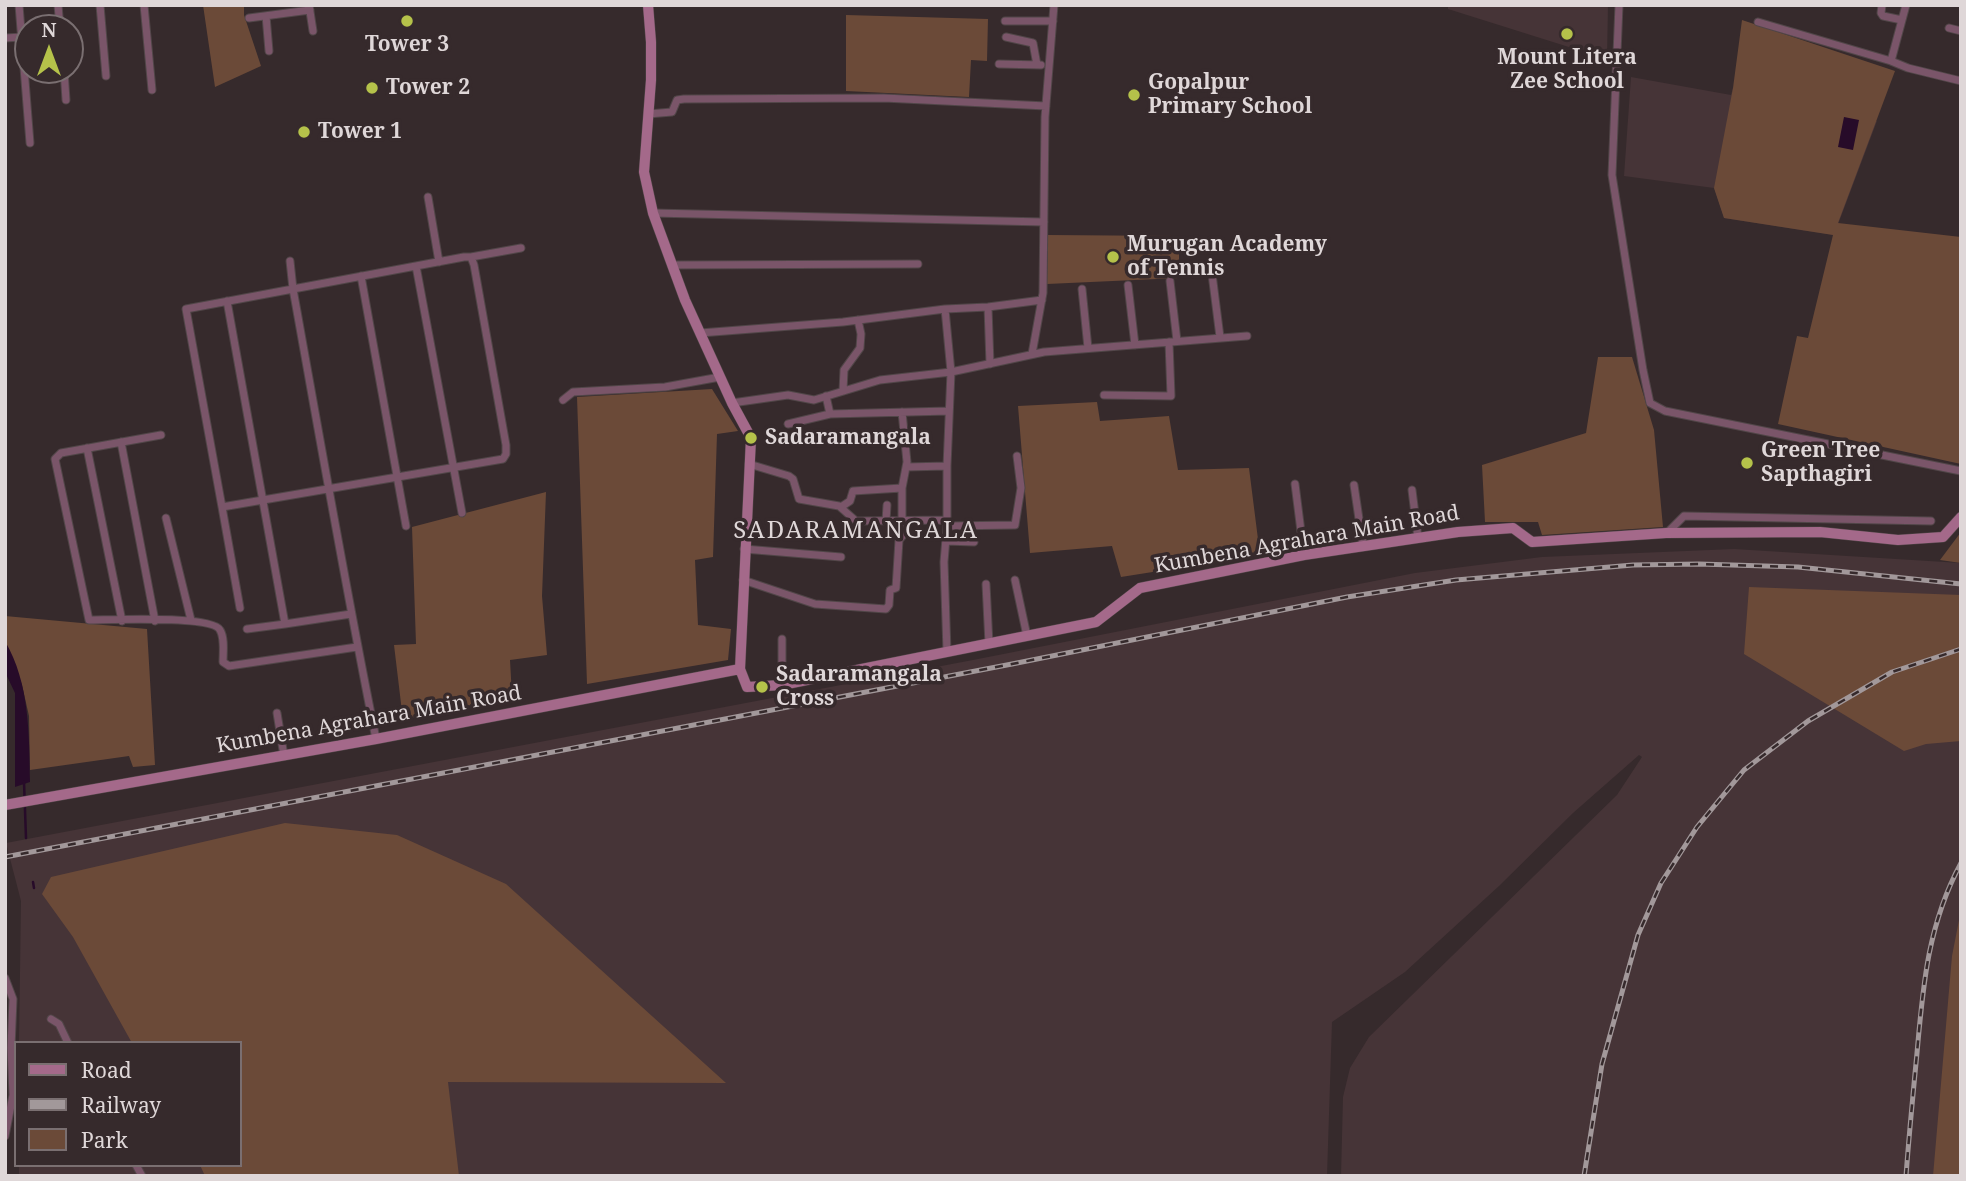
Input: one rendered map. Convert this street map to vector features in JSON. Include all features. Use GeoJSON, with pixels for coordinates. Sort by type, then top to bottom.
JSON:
{"type":"FeatureCollection","features":[{"type":"Feature","properties":{"kind":"street"},"geometry":{"type":"LineString","coordinates":[[100,5],[107,76]]}},
{"type":"Feature","properties":{"kind":"street"},"geometry":{"type":"LineString","coordinates":[[144,5],[152,90]]}},
{"type":"Feature","properties":{"kind":"street"},"geometry":{"type":"LineString","coordinates":[[648,5],[652,80],[644,172],[653,213],[700,332],[751,438],[740,669]]}},
{"type":"Feature","properties":{"kind":"street"},"geometry":{"type":"LineString","coordinates":[[1032,355],[1042,300],[1046,106],[1054,5]]}},
{"type":"Feature","properties":{"kind":"street"},"geometry":{"type":"LineString","coordinates":[[1619,5],[1612,175],[1650,402],[1665,411],[1961,471]]}},
{"type":"Feature","properties":{"kind":"street"},"geometry":{"type":"LineString","coordinates":[[1882,5],[1883,16],[1902,20]]}},
{"type":"Feature","properties":{"kind":"street"},"geometry":{"type":"LineString","coordinates":[[1891,61],[1906,5]]}},
{"type":"Feature","properties":{"kind":"street"},"geometry":{"type":"LineString","coordinates":[[249,18],[310,8],[313,31]]}},
{"type":"Feature","properties":{"kind":"street"},"geometry":{"type":"LineString","coordinates":[[265,16],[269,51]]}},
{"type":"Feature","properties":{"kind":"street"},"geometry":{"type":"LineString","coordinates":[[1005,21],[1052,21]]}},
{"type":"Feature","properties":{"kind":"street"},"geometry":{"type":"LineString","coordinates":[[1758,22],[1908,68],[1961,81]]}},
{"type":"Feature","properties":{"kind":"street"},"geometry":{"type":"LineString","coordinates":[[1950,27],[1961,32]]}},
{"type":"Feature","properties":{"kind":"street"},"geometry":{"type":"LineString","coordinates":[[1006,37],[1032,43],[1037,65]]}},
{"type":"Feature","properties":{"kind":"street"},"geometry":{"type":"LineString","coordinates":[[999,64],[1048,65]]}},
{"type":"Feature","properties":{"kind":"street"},"geometry":{"type":"LineString","coordinates":[[26,84],[30,143]]}},
{"type":"Feature","properties":{"kind":"street"},"geometry":{"type":"LineString","coordinates":[[65,84],[66,100]]}},
{"type":"Feature","properties":{"kind":"street"},"geometry":{"type":"LineString","coordinates":[[648,114],[672,112],[677,100],[684,99],[884,98],[1046,106]]}},
{"type":"Feature","properties":{"kind":"street"},"geometry":{"type":"LineString","coordinates":[[428,197],[439,262]]}},
{"type":"Feature","properties":{"kind":"street"},"geometry":{"type":"LineString","coordinates":[[653,213],[1044,222]]}},
{"type":"Feature","properties":{"kind":"street"},"geometry":{"type":"LineString","coordinates":[[240,608],[186,309],[521,248]]}},
{"type":"Feature","properties":{"kind":"street"},"geometry":{"type":"LineString","coordinates":[[222,506],[503,459],[506,454],[471,257]]}},
{"type":"Feature","properties":{"kind":"street"},"geometry":{"type":"LineString","coordinates":[[290,261],[328,489],[376,740]]}},
{"type":"Feature","properties":{"kind":"street"},"geometry":{"type":"LineString","coordinates":[[672,265],[918,264]]}},
{"type":"Feature","properties":{"kind":"street"},"geometry":{"type":"LineString","coordinates":[[416,266],[462,513]]}},
{"type":"Feature","properties":{"kind":"street"},"geometry":{"type":"LineString","coordinates":[[1212,275],[1220,337]]}},
{"type":"Feature","properties":{"kind":"street"},"geometry":{"type":"LineString","coordinates":[[361,276],[406,526]]}},
{"type":"Feature","properties":{"kind":"street"},"geometry":{"type":"LineString","coordinates":[[1104,395],[1171,396],[1173,342],[1170,281]]}},
{"type":"Feature","properties":{"kind":"street"},"geometry":{"type":"LineString","coordinates":[[1128,285],[1135,345]]}},
{"type":"Feature","properties":{"kind":"street"},"geometry":{"type":"LineString","coordinates":[[1082,289],[1088,348]]}},
{"type":"Feature","properties":{"kind":"street"},"geometry":{"type":"LineString","coordinates":[[700,332],[858,320],[1042,300]]}},
{"type":"Feature","properties":{"kind":"street"},"geometry":{"type":"LineString","coordinates":[[227,301],[285,624]]}},
{"type":"Feature","properties":{"kind":"street"},"geometry":{"type":"LineString","coordinates":[[988,307],[990,364]]}},
{"type":"Feature","properties":{"kind":"street"},"geometry":{"type":"LineString","coordinates":[[945,309],[951,372],[944,610],[947,652]]}},
{"type":"Feature","properties":{"kind":"street"},"geometry":{"type":"LineString","coordinates":[[844,391],[844,370],[860,348],[858,320]]}},
{"type":"Feature","properties":{"kind":"street"},"geometry":{"type":"LineString","coordinates":[[732,403],[788,395],[814,400],[880,380],[951,372],[1032,355],[1247,336]]}},
{"type":"Feature","properties":{"kind":"street"},"geometry":{"type":"LineString","coordinates":[[563,400],[573,392],[665,387],[720,377]]}},
{"type":"Feature","properties":{"kind":"street"},"geometry":{"type":"LineString","coordinates":[[826,396],[830,414]]}},
{"type":"Feature","properties":{"kind":"street"},"geometry":{"type":"LineString","coordinates":[[788,424],[830,414],[949,411]]}},
{"type":"Feature","properties":{"kind":"street"},"geometry":{"type":"LineString","coordinates":[[743,580],[815,604],[886,609],[889,606],[890,590],[896,588],[898,540],[904,534],[902,488],[906,467],[902,412]]}},
{"type":"Feature","properties":{"kind":"street"},"geometry":{"type":"LineString","coordinates":[[161,435],[61,453],[55,459],[89,620],[191,620],[215,624],[221,630],[223,662],[229,666],[357,647]]}},
{"type":"Feature","properties":{"kind":"street"},"geometry":{"type":"LineString","coordinates":[[121,442],[155,621]]}},
{"type":"Feature","properties":{"kind":"street"},"geometry":{"type":"LineString","coordinates":[[88,448],[122,621]]}},
{"type":"Feature","properties":{"kind":"street"},"geometry":{"type":"LineString","coordinates":[[750,464],[789,476],[793,479],[799,499],[835,504],[856,521],[1015,526],[1021,488],[1017,456]]}},
{"type":"Feature","properties":{"kind":"street"},"geometry":{"type":"LineString","coordinates":[[906,467],[947,466]]}},
{"type":"Feature","properties":{"kind":"street"},"geometry":{"type":"LineString","coordinates":[[1294,484],[1304,555]]}},
{"type":"Feature","properties":{"kind":"street"},"geometry":{"type":"LineString","coordinates":[[1354,485],[1363,546]]}},
{"type":"Feature","properties":{"kind":"street"},"geometry":{"type":"LineString","coordinates":[[841,508],[850,502],[853,491],[902,488]]}},
{"type":"Feature","properties":{"kind":"street"},"geometry":{"type":"LineString","coordinates":[[1412,490],[1418,538]]}},
{"type":"Feature","properties":{"kind":"street"},"geometry":{"type":"LineString","coordinates":[[887,505],[891,534]]}},
{"type":"Feature","properties":{"kind":"street"},"geometry":{"type":"LineString","coordinates":[[1667,533],[1684,516],[1931,521]]}},
{"type":"Feature","properties":{"kind":"street","name":"Kumbena Agrahara Main Road"},"geometry":{"type":"LineString","coordinates":[[5,805],[376,740],[740,669],[747,687],[782,685],[1096,622],[1140,588],[1363,546],[1513,528],[1532,542],[1667,533],[1820,533],[1912,540],[1942,537],[1961,517]]}},
{"type":"Feature","properties":{"kind":"street"},"geometry":{"type":"LineString","coordinates":[[166,518],[191,620]]}},
{"type":"Feature","properties":{"kind":"street"},"geometry":{"type":"LineString","coordinates":[[946,541],[974,542]]}},
{"type":"Feature","properties":{"kind":"street"},"geometry":{"type":"LineString","coordinates":[[744,549],[841,557]]}},
{"type":"Feature","properties":{"kind":"street"},"geometry":{"type":"LineString","coordinates":[[1015,579],[1027,636]]}},
{"type":"Feature","properties":{"kind":"street"},"geometry":{"type":"LineString","coordinates":[[986,584],[989,644]]}},
{"type":"Feature","properties":{"kind":"street"},"geometry":{"type":"LineString","coordinates":[[247,629],[351,614]]}},
{"type":"Feature","properties":{"kind":"street"},"geometry":{"type":"LineString","coordinates":[[782,639],[782,685]]}},
{"type":"Feature","properties":{"kind":"street"},"geometry":{"type":"LineString","coordinates":[[277,713],[284,755]]}},
{"type":"Feature","properties":{"kind":"street"},"geometry":{"type":"LineString","coordinates":[[5,978],[13,999],[10,1048],[13,1095],[5,1136]]}},
{"type":"Feature","properties":{"kind":"street"},"geometry":{"type":"LineString","coordinates":[[51,1019],[59,1024],[67,1041]]}},
{"type":"Feature","properties":{"kind":"shaded area","name":"Mount Litera Zee School"},"geometry":{"type":"Polygon","coordinates":[[[1448,5],[1608,5],[1607,59],[1448,9],[1448,5]]]}},
{"type":"Feature","properties":{"kind":"shaded area"},"geometry":{"type":"Polygon","coordinates":[[[1631,77],[1731,95],[1733,88],[1877,121],[1834,235],[1724,218],[1714,188],[1624,176],[1631,77]]]}},
{"type":"Feature","properties":{"kind":"shaded area"},"geometry":{"type":"Polygon","coordinates":[[[1844,117],[1859,120],[1853,150],[1838,147],[1844,117]]]}},
{"type":"Feature","properties":{"kind":"shaded area"},"geometry":{"type":"Polygon","coordinates":[[[1734,549],[1961,563],[1960,1176],[1341,1176],[1343,1097],[1350,1068],[1369,1037],[1617,795],[1642,757],[1639,755],[1573,813],[1499,886],[1405,972],[1332,1022],[1327,1176],[19,1176],[19,1167],[242,1167],[242,1041],[19,1041],[21,901],[6,843],[973,660],[1415,573],[1542,557],[1734,549]]]}},
{"type":"Feature","properties":{"kind":"shaded area"},"geometry":{"type":"Polygon","coordinates":[[[5,641],[24,692],[28,728],[30,782],[15,787],[15,693],[5,672],[5,641]]]}},
{"type":"Feature","properties":{"kind":"green space"},"geometry":{"type":"Polygon","coordinates":[[[203,5],[244,5],[244,15],[261,66],[215,87],[203,5]]]}},
{"type":"Feature","properties":{"kind":"green space"},"geometry":{"type":"Polygon","coordinates":[[[846,15],[988,19],[987,61],[971,60],[969,97],[846,91],[846,15]]]}},
{"type":"Feature","properties":{"kind":"green space"},"geometry":{"type":"Polygon","coordinates":[[[1742,20],[1895,71],[1838,223],[1961,237],[1961,464],[1778,424],[1797,336],[1808,338],[1833,235],[1724,218],[1714,188],[1733,88],[1742,20]]]}},
{"type":"Feature","properties":{"kind":"green space","name":"Murugan Academy of Tennis"},"geometry":{"type":"Polygon","coordinates":[[[1048,235],[1179,236],[1179,278],[1047,284],[1048,235]]]}},
{"type":"Feature","properties":{"kind":"green space"},"geometry":{"type":"Polygon","coordinates":[[[1598,357],[1632,357],[1654,430],[1663,527],[1542,535],[1538,522],[1485,522],[1482,465],[1586,433],[1598,357]]]}},
{"type":"Feature","properties":{"kind":"green space"},"geometry":{"type":"Polygon","coordinates":[[[712,389],[738,431],[717,434],[713,557],[695,560],[698,625],[731,629],[728,660],[587,684],[577,397],[712,389]]]}},
{"type":"Feature","properties":{"kind":"green space"},"geometry":{"type":"Polygon","coordinates":[[[1097,402],[1100,421],[1169,416],[1178,470],[1249,468],[1260,555],[1121,577],[1112,546],[1030,553],[1018,406],[1097,402]]]}},
{"type":"Feature","properties":{"kind":"green space"},"geometry":{"type":"Polygon","coordinates":[[[546,492],[542,596],[547,655],[510,660],[512,696],[403,720],[394,645],[416,644],[412,527],[546,492]]]}},
{"type":"Feature","properties":{"kind":"green space"},"geometry":{"type":"Polygon","coordinates":[[[1961,532],[1961,563],[1940,560],[1961,532]]]}},
{"type":"Feature","properties":{"kind":"green space"},"geometry":{"type":"Polygon","coordinates":[[[1749,587],[1961,595],[1961,741],[1926,744],[1904,751],[1744,654],[1749,587]]]}},
{"type":"Feature","properties":{"kind":"green space"},"geometry":{"type":"Polygon","coordinates":[[[5,616],[147,629],[155,765],[133,767],[129,756],[30,770],[29,716],[22,685],[5,641],[5,616]]]}},
{"type":"Feature","properties":{"kind":"green space"},"geometry":{"type":"Polygon","coordinates":[[[285,823],[397,835],[506,884],[726,1083],[448,1082],[459,1176],[205,1176],[201,1167],[242,1167],[242,1041],[131,1041],[73,937],[42,894],[51,877],[285,823]]]}},
{"type":"Feature","properties":{"kind":"green space"},"geometry":{"type":"Polygon","coordinates":[[[1961,910],[1961,1175],[1933,1176],[1952,956],[1961,910]]]}},
{"type":"Feature","properties":{"kind":"waterway"},"geometry":{"type":"LineString","coordinates":[[24,782],[26,838]]}},
{"type":"Feature","properties":{"kind":"waterway"},"geometry":{"type":"LineString","coordinates":[[33,882],[34,888]]}},
{"type":"Feature","properties":{"kind":"railway"},"geometry":{"type":"LineString","coordinates":[[5,857],[1347,597],[1456,580],[1633,565],[1699,564],[1798,567],[1961,584]]}},
{"type":"Feature","properties":{"kind":"railway"},"geometry":{"type":"LineString","coordinates":[[1584,1176],[1602,1064],[1638,935],[1661,883],[1697,827],[1744,770],[1808,721],[1892,672],[1961,649]]}},
{"type":"Feature","properties":{"kind":"railway"},"geometry":{"type":"LineString","coordinates":[[1906,1176],[1929,955],[1941,909],[1961,863]]}},
{"type":"Feature","properties":{"kind":"place","name":"Tower 3"},"geometry":{"type":"Point","coordinates":[407,21]}},
{"type":"Feature","properties":{"kind":"place","name":"Mount Litera Zee School"},"geometry":{"type":"Point","coordinates":[1567,34]}},
{"type":"Feature","properties":{"kind":"place","name":"Tower 2"},"geometry":{"type":"Point","coordinates":[372,88]}},
{"type":"Feature","properties":{"kind":"place","name":"Gopalpur Primary School"},"geometry":{"type":"Point","coordinates":[1134,95]}},
{"type":"Feature","properties":{"kind":"place","name":"Tower 1"},"geometry":{"type":"Point","coordinates":[304,132]}},
{"type":"Feature","properties":{"kind":"place","name":"Murugan Academy of Tennis"},"geometry":{"type":"Point","coordinates":[1113,257]}},
{"type":"Feature","properties":{"kind":"place","name":"Sadaramangala"},"geometry":{"type":"Point","coordinates":[751,438]}},
{"type":"Feature","properties":{"kind":"place","name":"Green Tree Sapthagiri"},"geometry":{"type":"Point","coordinates":[1747,463]}},
{"type":"Feature","properties":{"kind":"place","name":"Sadaramangala Cross"},"geometry":{"type":"Point","coordinates":[762,687]}},
{"type":"Feature","properties":{"kind":"district","name":"SADARAMANGALA"},"geometry":{"type":"Point","coordinates":[856,531]}}]}
